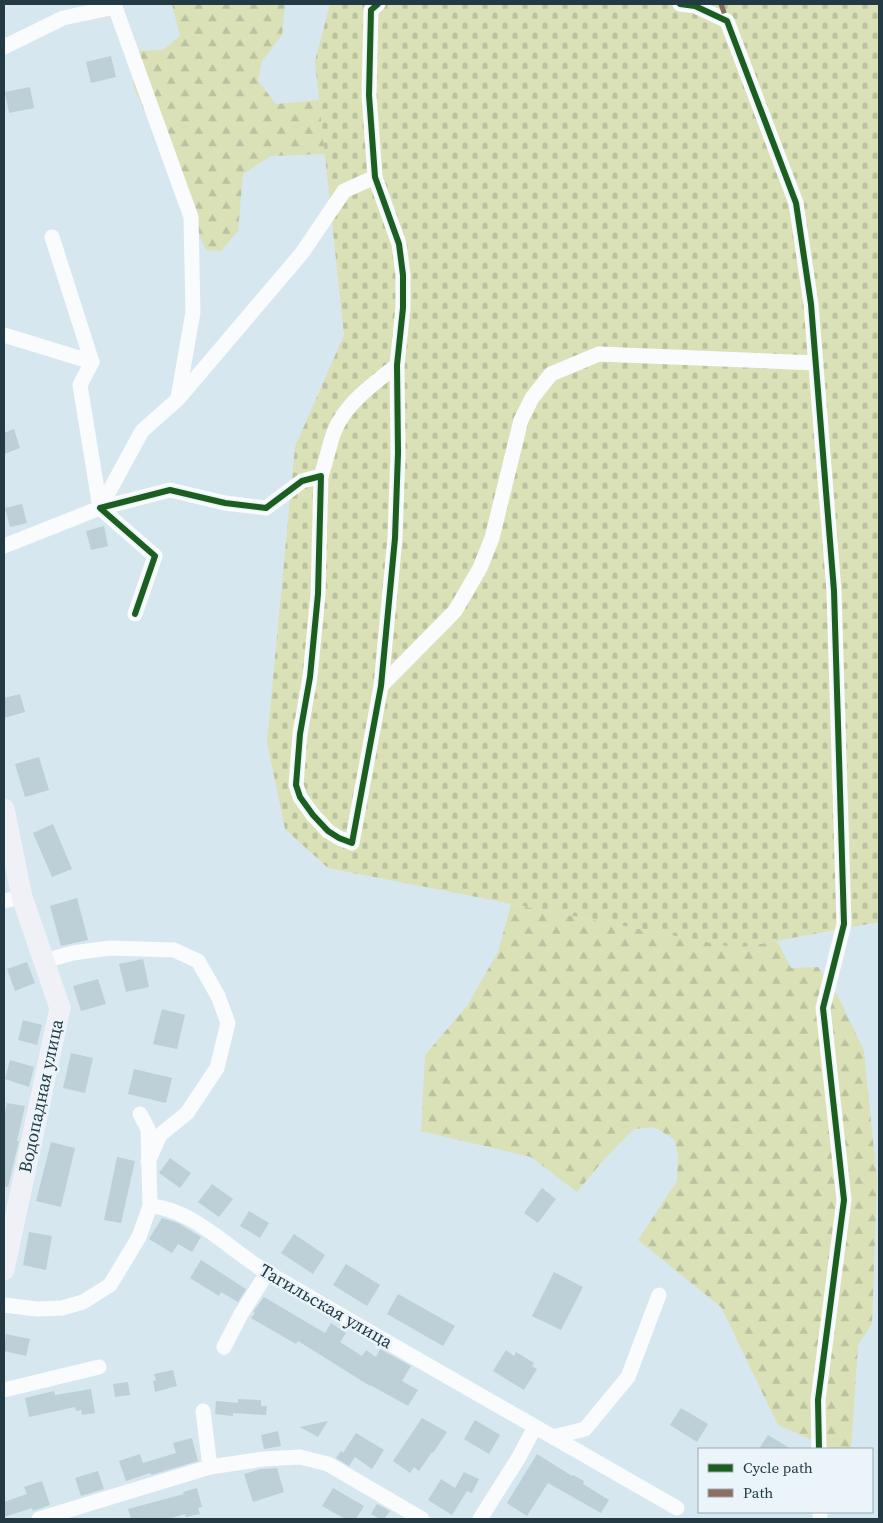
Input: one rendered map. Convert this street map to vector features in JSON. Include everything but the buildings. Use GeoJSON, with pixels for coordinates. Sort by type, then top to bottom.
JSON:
{"type":"FeatureCollection","features":[{"type":"Feature","properties":{"kind":"street"},"geometry":{"type":"LineString","coordinates":[[378,4],[371,10],[370,48],[370,95],[375,178],[399,244],[403,275],[403,308],[397,365],[398,454],[395,538],[380,686],[352,842],[328,831],[313,816],[300,797],[296,785],[299,742],[310,677],[318,594],[321,476],[335,431],[346,410],[359,396],[397,365]]}},
{"type":"Feature","properties":{"kind":"street"},"geometry":{"type":"LineString","coordinates":[[680,4],[695,6],[727,22],[796,203],[811,304],[834,591],[844,924],[822,1008],[844,1200],[818,1400],[819,1448]]}},
{"type":"Feature","properties":{"kind":"street"},"geometry":{"type":"LineString","coordinates":[[4,47],[63,18],[115,8],[191,216],[192,312],[178,399]]}},
{"type":"Feature","properties":{"kind":"street"},"geometry":{"type":"LineString","coordinates":[[100,508],[142,431],[178,399],[302,253],[344,191],[375,178]]}},
{"type":"Feature","properties":{"kind":"street"},"geometry":{"type":"LineString","coordinates":[[52,237],[92,362],[80,385],[100,508],[155,556],[134,614]]}},
{"type":"Feature","properties":{"kind":"street"},"geometry":{"type":"LineString","coordinates":[[4,335],[92,362]]}},
{"type":"Feature","properties":{"kind":"street"},"geometry":{"type":"LineString","coordinates":[[380,686],[455,611],[480,568],[492,538],[521,420],[532,398],[551,374],[598,354],[816,363]]}},
{"type":"Feature","properties":{"kind":"street"},"geometry":{"type":"LineString","coordinates":[[4,546],[100,508],[170,490],[225,503],[266,508],[302,481],[321,476]]}},
{"type":"Feature","properties":{"kind":"street","name":"Водопадная улица"},"geometry":{"type":"LineString","coordinates":[[4,809],[13,899],[44,962],[60,1008],[4,1270]]}},
{"type":"Feature","properties":{"kind":"street"},"geometry":{"type":"LineString","coordinates":[[44,962],[73,953],[110,948],[174,950],[198,961],[218,996],[228,1023],[217,1068],[187,1112],[160,1135],[148,1162]]}},
{"type":"Feature","properties":{"kind":"street"},"geometry":{"type":"LineString","coordinates":[[4,1304],[37,1309],[62,1308],[83,1302],[110,1285],[139,1237],[150,1206],[148,1129],[140,1114]]}},
{"type":"Feature","properties":{"kind":"street","name":"Тагильская улица"},"geometry":{"type":"LineString","coordinates":[[150,1206],[164,1207],[194,1220],[267,1273],[676,1508]]}},
{"type":"Feature","properties":{"kind":"street"},"geometry":{"type":"LineString","coordinates":[[224,1347],[241,1314],[267,1273]]}},
{"type":"Feature","properties":{"kind":"street"},"geometry":{"type":"LineString","coordinates":[[553,1437],[585,1430],[628,1377],[659,1296]]}},
{"type":"Feature","properties":{"kind":"street"},"geometry":{"type":"LineString","coordinates":[[4,1390],[99,1367]]}},
{"type":"Feature","properties":{"kind":"street"},"geometry":{"type":"LineString","coordinates":[[204,1411],[210,1467]]}},
{"type":"Feature","properties":{"kind":"street"},"geometry":{"type":"LineString","coordinates":[[480,1519],[519,1457],[535,1427]]}},
{"type":"Feature","properties":{"kind":"street"},"geometry":{"type":"LineString","coordinates":[[39,1519],[210,1467],[263,1459],[300,1457],[328,1464],[422,1519]]}},
{"type":"Feature","properties":{"kind":"green space"},"geometry":{"type":"Polygon","coordinates":[[[172,4],[285,4],[282,35],[262,61],[258,81],[276,104],[319,100],[325,154],[271,156],[243,174],[238,231],[221,251],[206,250],[133,85],[137,51],[163,50],[180,36],[172,4]]]}},
{"type":"Feature","properties":{"kind":"green space"},"geometry":{"type":"Polygon","coordinates":[[[330,4],[879,4],[879,922],[737,948],[328,868],[285,829],[267,742],[295,447],[344,335],[315,61],[330,4]]]}},
{"type":"Feature","properties":{"kind":"green space"},"geometry":{"type":"Polygon","coordinates":[[[511,904],[737,948],[777,941],[791,968],[818,967],[840,1000],[864,1051],[877,1180],[872,1324],[858,1345],[851,1448],[831,1448],[778,1425],[721,1307],[638,1240],[677,1181],[678,1153],[674,1139],[654,1127],[634,1129],[606,1157],[577,1192],[531,1157],[421,1131],[425,1055],[467,1006],[498,952],[511,904]]]}},
{"type":"Feature","properties":{"kind":"marked path"},"geometry":{"type":"LineString","coordinates":[[721,4],[727,21]]}},
{"type":"Feature","properties":{"kind":"cycle path"},"geometry":{"type":"LineString","coordinates":[[135,614],[155,556],[100,508],[170,490],[225,503],[266,508],[302,481],[321,476],[318,594],[310,677],[300,734],[296,785],[300,797],[328,831],[352,843],[381,686],[395,538],[398,453],[397,365],[403,308],[403,275],[399,244],[375,177],[369,95],[371,10],[378,4]]}},
{"type":"Feature","properties":{"kind":"cycle path"},"geometry":{"type":"LineString","coordinates":[[680,4],[695,6],[727,21],[796,203],[811,304],[834,591],[844,924],[823,1008],[844,1200],[818,1400],[819,1448]]}}]}
